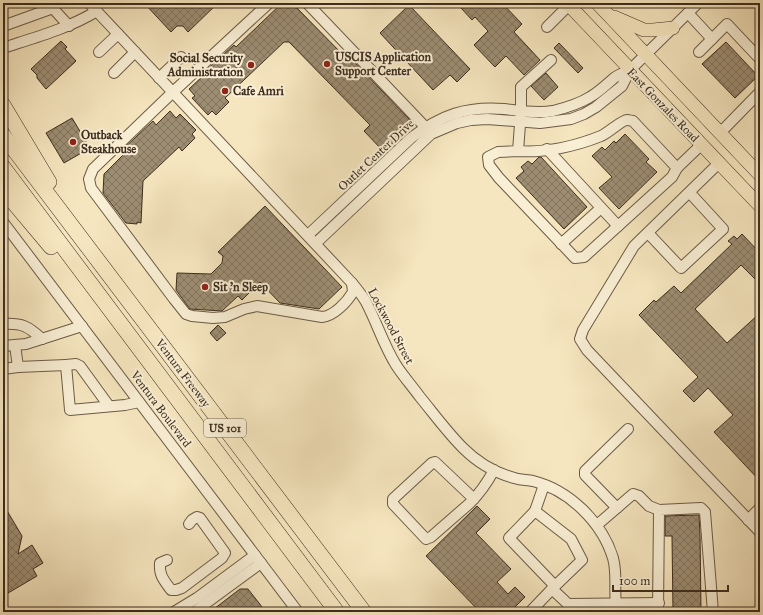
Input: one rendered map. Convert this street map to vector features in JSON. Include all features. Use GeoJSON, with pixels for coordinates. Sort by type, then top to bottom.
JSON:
{"type":"FeatureCollection","features":[{"type":"Feature","properties":{"kind":"highway"},"geometry":{"type":"LineString","coordinates":[[3,105],[86,244]]}},
{"type":"Feature","properties":{"kind":"highway","name":"Ventura Freeway"},"geometry":{"type":"LineString","coordinates":[[3,135],[364,612]]}},
{"type":"Feature","properties":{"kind":"highway","name":"Ventura Freeway"},"geometry":{"type":"LineString","coordinates":[[3,167],[337,612]]}},
{"type":"Feature","properties":{"kind":"highway"},"geometry":{"type":"LineString","coordinates":[[3,181],[66,265]]}},
{"type":"Feature","properties":{"kind":"highway"},"geometry":{"type":"LineString","coordinates":[[3,190],[148,361]]}},
{"type":"Feature","properties":{"kind":"main road","name":"East Gonzales Road"},"geometry":{"type":"LineString","coordinates":[[597,3],[760,175]]}},
{"type":"Feature","properties":{"kind":"main road","name":"East Gonzales Road"},"geometry":{"type":"LineString","coordinates":[[568,4],[760,206]]}},
{"type":"Feature","properties":{"kind":"main road"},"geometry":{"type":"LineString","coordinates":[[607,14],[644,30],[673,28]]}},
{"type":"Feature","properties":{"kind":"street","name":"Lockwood Street"},"geometry":{"type":"LineString","coordinates":[[89,3],[352,282],[366,302],[396,365],[437,418],[463,448],[473,458],[494,470],[517,479],[533,481],[544,485],[571,501],[584,511],[597,526],[608,545],[613,559],[615,572],[616,608]]}},
{"type":"Feature","properties":{"kind":"street"},"geometry":{"type":"LineString","coordinates":[[269,3],[173,92],[93,170],[89,179],[91,188],[186,314],[213,318],[225,317],[244,308],[257,306],[322,317],[328,316],[348,300],[353,292],[352,282]]}},
{"type":"Feature","properties":{"kind":"street"},"geometry":{"type":"LineString","coordinates":[[308,3],[428,131]]}},
{"type":"Feature","properties":{"kind":"street","name":"Outlet Center Drive"},"geometry":{"type":"LineString","coordinates":[[316,243],[428,131],[453,114],[471,109],[487,108],[520,116],[552,111],[579,103],[596,93],[615,77],[630,70],[698,3]]}},
{"type":"Feature","properties":{"kind":"street"},"geometry":{"type":"LineString","coordinates":[[547,27],[568,4]]}},
{"type":"Feature","properties":{"kind":"street"},"geometry":{"type":"LineString","coordinates":[[3,26],[50,6],[69,26]]}},
{"type":"Feature","properties":{"kind":"street"},"geometry":{"type":"LineString","coordinates":[[3,47],[6,48],[80,22],[97,11]]}},
{"type":"Feature","properties":{"kind":"street"},"geometry":{"type":"LineString","coordinates":[[688,13],[712,39]]}},
{"type":"Feature","properties":{"kind":"street"},"geometry":{"type":"LineString","coordinates":[[699,52],[727,24],[760,59]]}},
{"type":"Feature","properties":{"kind":"street"},"geometry":{"type":"LineString","coordinates":[[99,52],[118,34]]}},
{"type":"Feature","properties":{"kind":"street"},"geometry":{"type":"LineString","coordinates":[[114,73],[135,52]]}},
{"type":"Feature","properties":{"kind":"street"},"geometry":{"type":"LineString","coordinates":[[159,78],[181,57]]}},
{"type":"Feature","properties":{"kind":"street"},"geometry":{"type":"LineString","coordinates":[[518,151],[521,88],[551,60]]}},
{"type":"Feature","properties":{"kind":"street"},"geometry":{"type":"LineString","coordinates":[[720,133],[760,92]]}},
{"type":"Feature","properties":{"kind":"street"},"geometry":{"type":"LineString","coordinates":[[677,168],[633,121],[628,120],[621,122],[612,130],[584,142],[529,152],[498,152],[488,157],[489,165],[499,178],[575,258],[584,257],[672,177],[677,168],[702,145]]}},
{"type":"Feature","properties":{"kind":"street","name":"Outlet Center Drive"},"geometry":{"type":"LineString","coordinates":[[308,235],[411,138],[428,131]]}},
{"type":"Feature","properties":{"kind":"street"},"geometry":{"type":"LineString","coordinates":[[548,149],[618,226]]}},
{"type":"Feature","properties":{"kind":"street"},"geometry":{"type":"LineString","coordinates":[[719,164],[634,246],[583,330],[580,339],[592,355],[760,532]]}},
{"type":"Feature","properties":{"kind":"street"},"geometry":{"type":"LineString","coordinates":[[648,233],[681,268],[723,229],[690,193]]}},
{"type":"Feature","properties":{"kind":"street"},"geometry":{"type":"LineString","coordinates":[[562,244],[602,208]]}},
{"type":"Feature","properties":{"kind":"street","name":"Ventura Boulevard"},"geometry":{"type":"LineString","coordinates":[[3,222],[298,612]]}},
{"type":"Feature","properties":{"kind":"street"},"geometry":{"type":"LineString","coordinates":[[3,324],[22,324],[30,328],[42,339]]}},
{"type":"Feature","properties":{"kind":"street"},"geometry":{"type":"LineString","coordinates":[[3,346],[26,344],[82,326]]}},
{"type":"Feature","properties":{"kind":"street"},"geometry":{"type":"LineString","coordinates":[[15,345],[18,368]]}},
{"type":"Feature","properties":{"kind":"street"},"geometry":{"type":"LineString","coordinates":[[3,369],[76,364],[80,366],[109,406]]}},
{"type":"Feature","properties":{"kind":"street"},"geometry":{"type":"LineString","coordinates":[[66,365],[70,410],[139,402]]}},
{"type":"Feature","properties":{"kind":"street"},"geometry":{"type":"LineString","coordinates":[[617,508],[585,475],[585,471],[628,429]]}},
{"type":"Feature","properties":{"kind":"street"},"geometry":{"type":"LineString","coordinates":[[474,499],[435,462],[432,463],[393,499],[393,504],[426,538],[431,537],[474,499],[483,489],[494,470]]}},
{"type":"Feature","properties":{"kind":"street"},"geometry":{"type":"LineString","coordinates":[[544,485],[535,511],[509,538],[571,608],[658,608],[659,510]]}},
{"type":"Feature","properties":{"kind":"street"},"geometry":{"type":"LineString","coordinates":[[597,526],[633,494],[639,496],[649,506],[659,510],[701,508],[705,512],[713,612]]}},
{"type":"Feature","properties":{"kind":"street"},"geometry":{"type":"LineString","coordinates":[[748,520],[760,508]]}},
{"type":"Feature","properties":{"kind":"street"},"geometry":{"type":"LineString","coordinates":[[530,612],[582,560],[571,539],[535,511]]}},
{"type":"Feature","properties":{"kind":"street"},"geometry":{"type":"LineString","coordinates":[[166,560],[160,563],[159,571],[172,590],[176,590],[222,558],[225,553],[200,518],[197,517],[192,520],[190,524]]}},
{"type":"Feature","properties":{"kind":"street"},"geometry":{"type":"LineString","coordinates":[[174,612],[258,559]]}},
{"type":"Feature","properties":{"kind":"street"},"geometry":{"type":"LineString","coordinates":[[194,612],[258,559]]}},
{"type":"Feature","properties":{"kind":"building"},"geometry":{"type":"Polygon","coordinates":[[[144,3],[218,3],[188,32],[183,26],[177,26],[171,32],[144,3]]]}},
{"type":"Feature","properties":{"kind":"building"},"geometry":{"type":"Polygon","coordinates":[[[282,3],[292,3],[350,62],[352,60],[411,121],[405,126],[408,129],[384,152],[364,131],[370,125],[289,42],[284,42],[225,98],[229,102],[216,115],[212,111],[208,115],[192,98],[195,96],[189,89],[204,75],[203,73],[234,45],[236,47],[282,3]]]}},
{"type":"Feature","properties":{"kind":"building"},"geometry":{"type":"Polygon","coordinates":[[[467,3],[502,3],[522,24],[514,32],[540,60],[524,75],[506,56],[495,67],[474,45],[488,31],[475,17],[472,20],[461,8],[467,3]]]}},
{"type":"Feature","properties":{"kind":"building"},"geometry":{"type":"Polygon","coordinates":[[[409,5],[470,69],[457,82],[450,75],[433,90],[380,33],[409,5]]]}},
{"type":"Feature","properties":{"kind":"building"},"geometry":{"type":"Polygon","coordinates":[[[61,41],[67,47],[65,49],[76,61],[46,89],[31,69],[61,41]]]}},
{"type":"Feature","properties":{"kind":"building"},"geometry":{"type":"Polygon","coordinates":[[[726,42],[758,76],[735,98],[702,64],[726,42]]]}},
{"type":"Feature","properties":{"kind":"building"},"geometry":{"type":"Polygon","coordinates":[[[559,43],[583,68],[578,73],[554,48],[559,43]]]}},
{"type":"Feature","properties":{"kind":"building"},"geometry":{"type":"Polygon","coordinates":[[[546,73],[558,87],[544,100],[531,86],[546,73]]]}},
{"type":"Feature","properties":{"kind":"building"},"geometry":{"type":"Polygon","coordinates":[[[170,111],[176,118],[180,114],[196,130],[192,134],[195,138],[182,151],[179,147],[143,181],[141,223],[126,223],[103,193],[104,174],[124,154],[121,151],[153,121],[156,125],[170,111]]]}},
{"type":"Feature","properties":{"kind":"building"},"geometry":{"type":"Polygon","coordinates":[[[72,118],[90,148],[64,163],[46,133],[72,118]]]}},
{"type":"Feature","properties":{"kind":"building"},"geometry":{"type":"Polygon","coordinates":[[[625,134],[649,159],[646,162],[657,172],[619,209],[599,188],[612,177],[592,156],[602,147],[605,150],[614,141],[616,143],[625,134]]]}},
{"type":"Feature","properties":{"kind":"building"},"geometry":{"type":"Polygon","coordinates":[[[539,157],[541,157],[587,207],[564,229],[516,178],[524,171],[521,167],[528,161],[532,164],[539,157]]]}},
{"type":"Feature","properties":{"kind":"building"},"geometry":{"type":"Polygon","coordinates":[[[265,206],[342,287],[319,309],[280,303],[260,282],[242,300],[238,296],[222,311],[190,309],[176,290],[177,273],[211,274],[222,263],[223,256],[218,252],[265,206]]]}},
{"type":"Feature","properties":{"kind":"building"},"geometry":{"type":"Polygon","coordinates":[[[742,234],[760,253],[760,284],[741,265],[695,309],[727,343],[760,313],[760,481],[714,432],[733,415],[708,388],[694,402],[683,391],[698,377],[639,315],[654,300],[656,302],[674,286],[681,293],[732,244],[728,241],[734,236],[737,239],[742,234]]]}},
{"type":"Feature","properties":{"kind":"building"},"geometry":{"type":"Polygon","coordinates":[[[218,325],[226,333],[217,341],[210,333],[218,325]]]}},
{"type":"Feature","properties":{"kind":"building"},"geometry":{"type":"Polygon","coordinates":[[[3,504],[22,536],[18,554],[32,545],[43,563],[33,569],[37,576],[3,596],[3,504]]]}},
{"type":"Feature","properties":{"kind":"building"},"geometry":{"type":"Polygon","coordinates":[[[477,506],[490,519],[476,533],[511,569],[497,582],[508,594],[515,587],[525,597],[510,612],[480,612],[426,556],[477,506]]]}},
{"type":"Feature","properties":{"kind":"building"},"geometry":{"type":"Polygon","coordinates":[[[699,515],[701,612],[673,612],[672,536],[665,536],[665,516],[699,515]]]}},
{"type":"Feature","properties":{"kind":"building"},"geometry":{"type":"Polygon","coordinates":[[[240,589],[248,589],[266,612],[210,612],[240,589]]]}},
{"type":"Feature","properties":{"kind":"place","name":"USCIS Application Support Center"},"geometry":{"type":"Point","coordinates":[327,64]}},
{"type":"Feature","properties":{"kind":"place","name":"Social Security Administration"},"geometry":{"type":"Point","coordinates":[251,65]}},
{"type":"Feature","properties":{"kind":"place","name":"Cafe Amri"},"geometry":{"type":"Point","coordinates":[225,91]}},
{"type":"Feature","properties":{"kind":"place","name":"Outback Steakhouse"},"geometry":{"type":"Point","coordinates":[73,142]}},
{"type":"Feature","properties":{"kind":"place","name":"Sit 'n Sleep"},"geometry":{"type":"Point","coordinates":[205,287]}}]}
